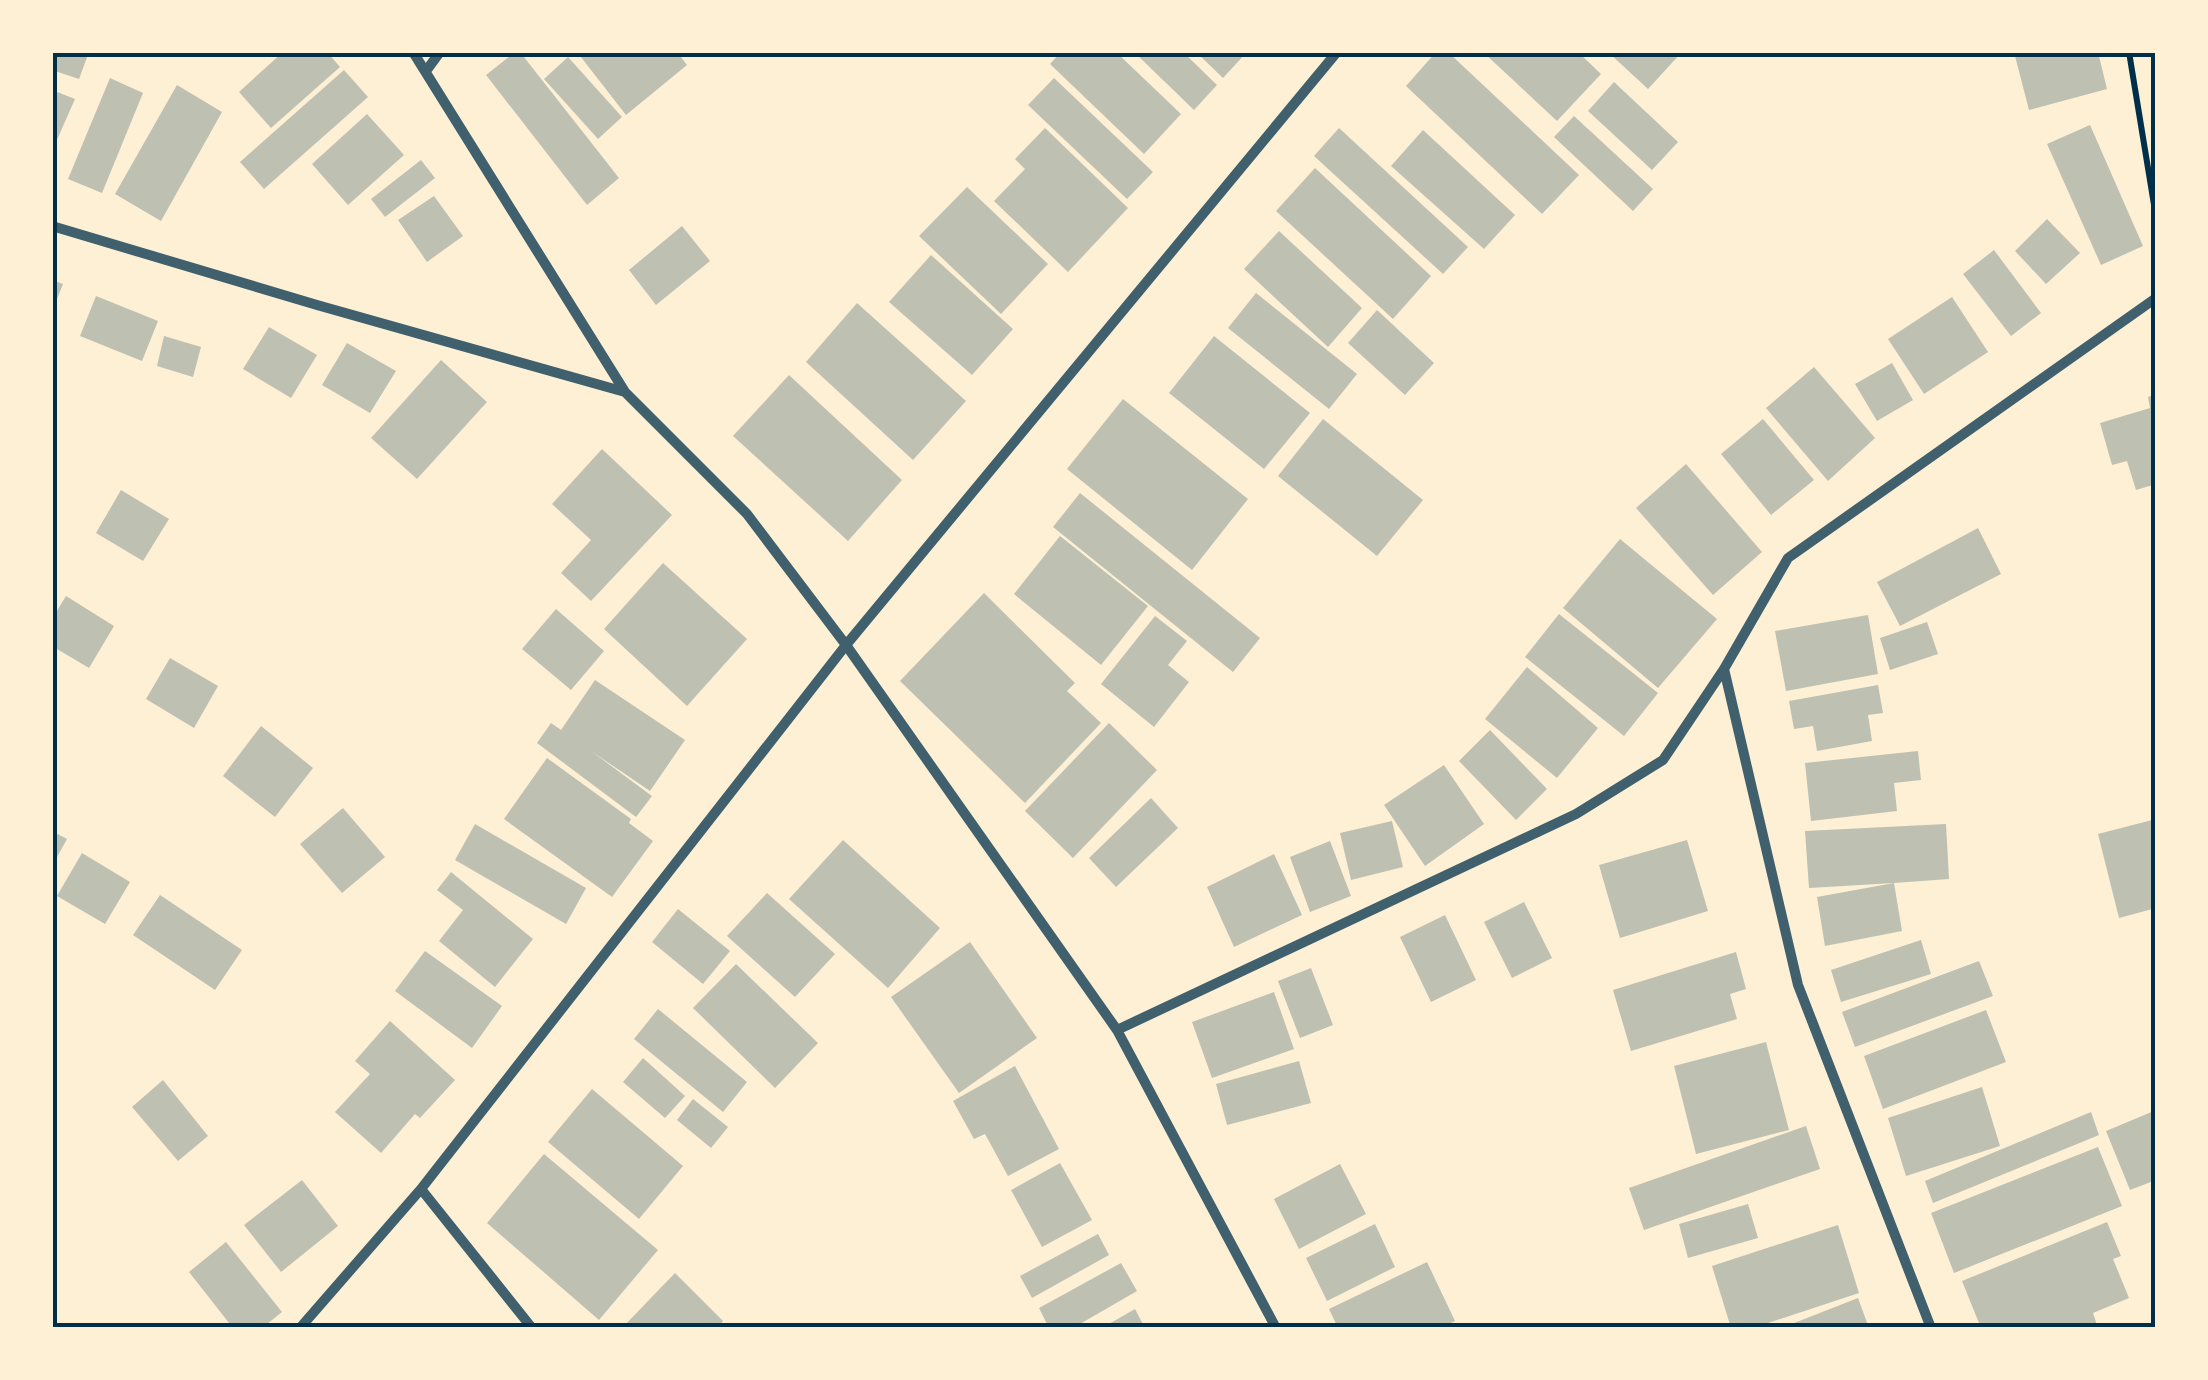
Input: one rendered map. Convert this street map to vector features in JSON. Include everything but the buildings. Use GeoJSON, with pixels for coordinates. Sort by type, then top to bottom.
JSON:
{"type":"FeatureCollection","features":[{"type":"Feature","properties":{"kind":"street"},"geometry":{"type":"LineString","coordinates":[[413,52],[625,392],[747,514],[846,645],[1117,1030],[1276,1328]]}},
{"type":"Feature","properties":{"kind":"street"},"geometry":{"type":"LineString","coordinates":[[426,71],[440,52]]}},
{"type":"Feature","properties":{"kind":"street"},"geometry":{"type":"LineString","coordinates":[[300,1328],[421,1190],[846,645],[1337,52]]}},
{"type":"Feature","properties":{"kind":"street"},"geometry":{"type":"LineString","coordinates":[[52,226],[625,392]]}},
{"type":"Feature","properties":{"kind":"street"},"geometry":{"type":"LineString","coordinates":[[1117,1030],[1576,814],[1663,760],[1724,669],[1788,558],[2156,298]]}},
{"type":"Feature","properties":{"kind":"street"},"geometry":{"type":"LineString","coordinates":[[1724,669],[1798,985],[1931,1328]]}},
{"type":"Feature","properties":{"kind":"street"},"geometry":{"type":"LineString","coordinates":[[421,1190],[532,1328]]}},
{"type":"Feature","properties":{"kind":"path"},"geometry":{"type":"LineString","coordinates":[[2129,52],[2156,217]]}}]}
